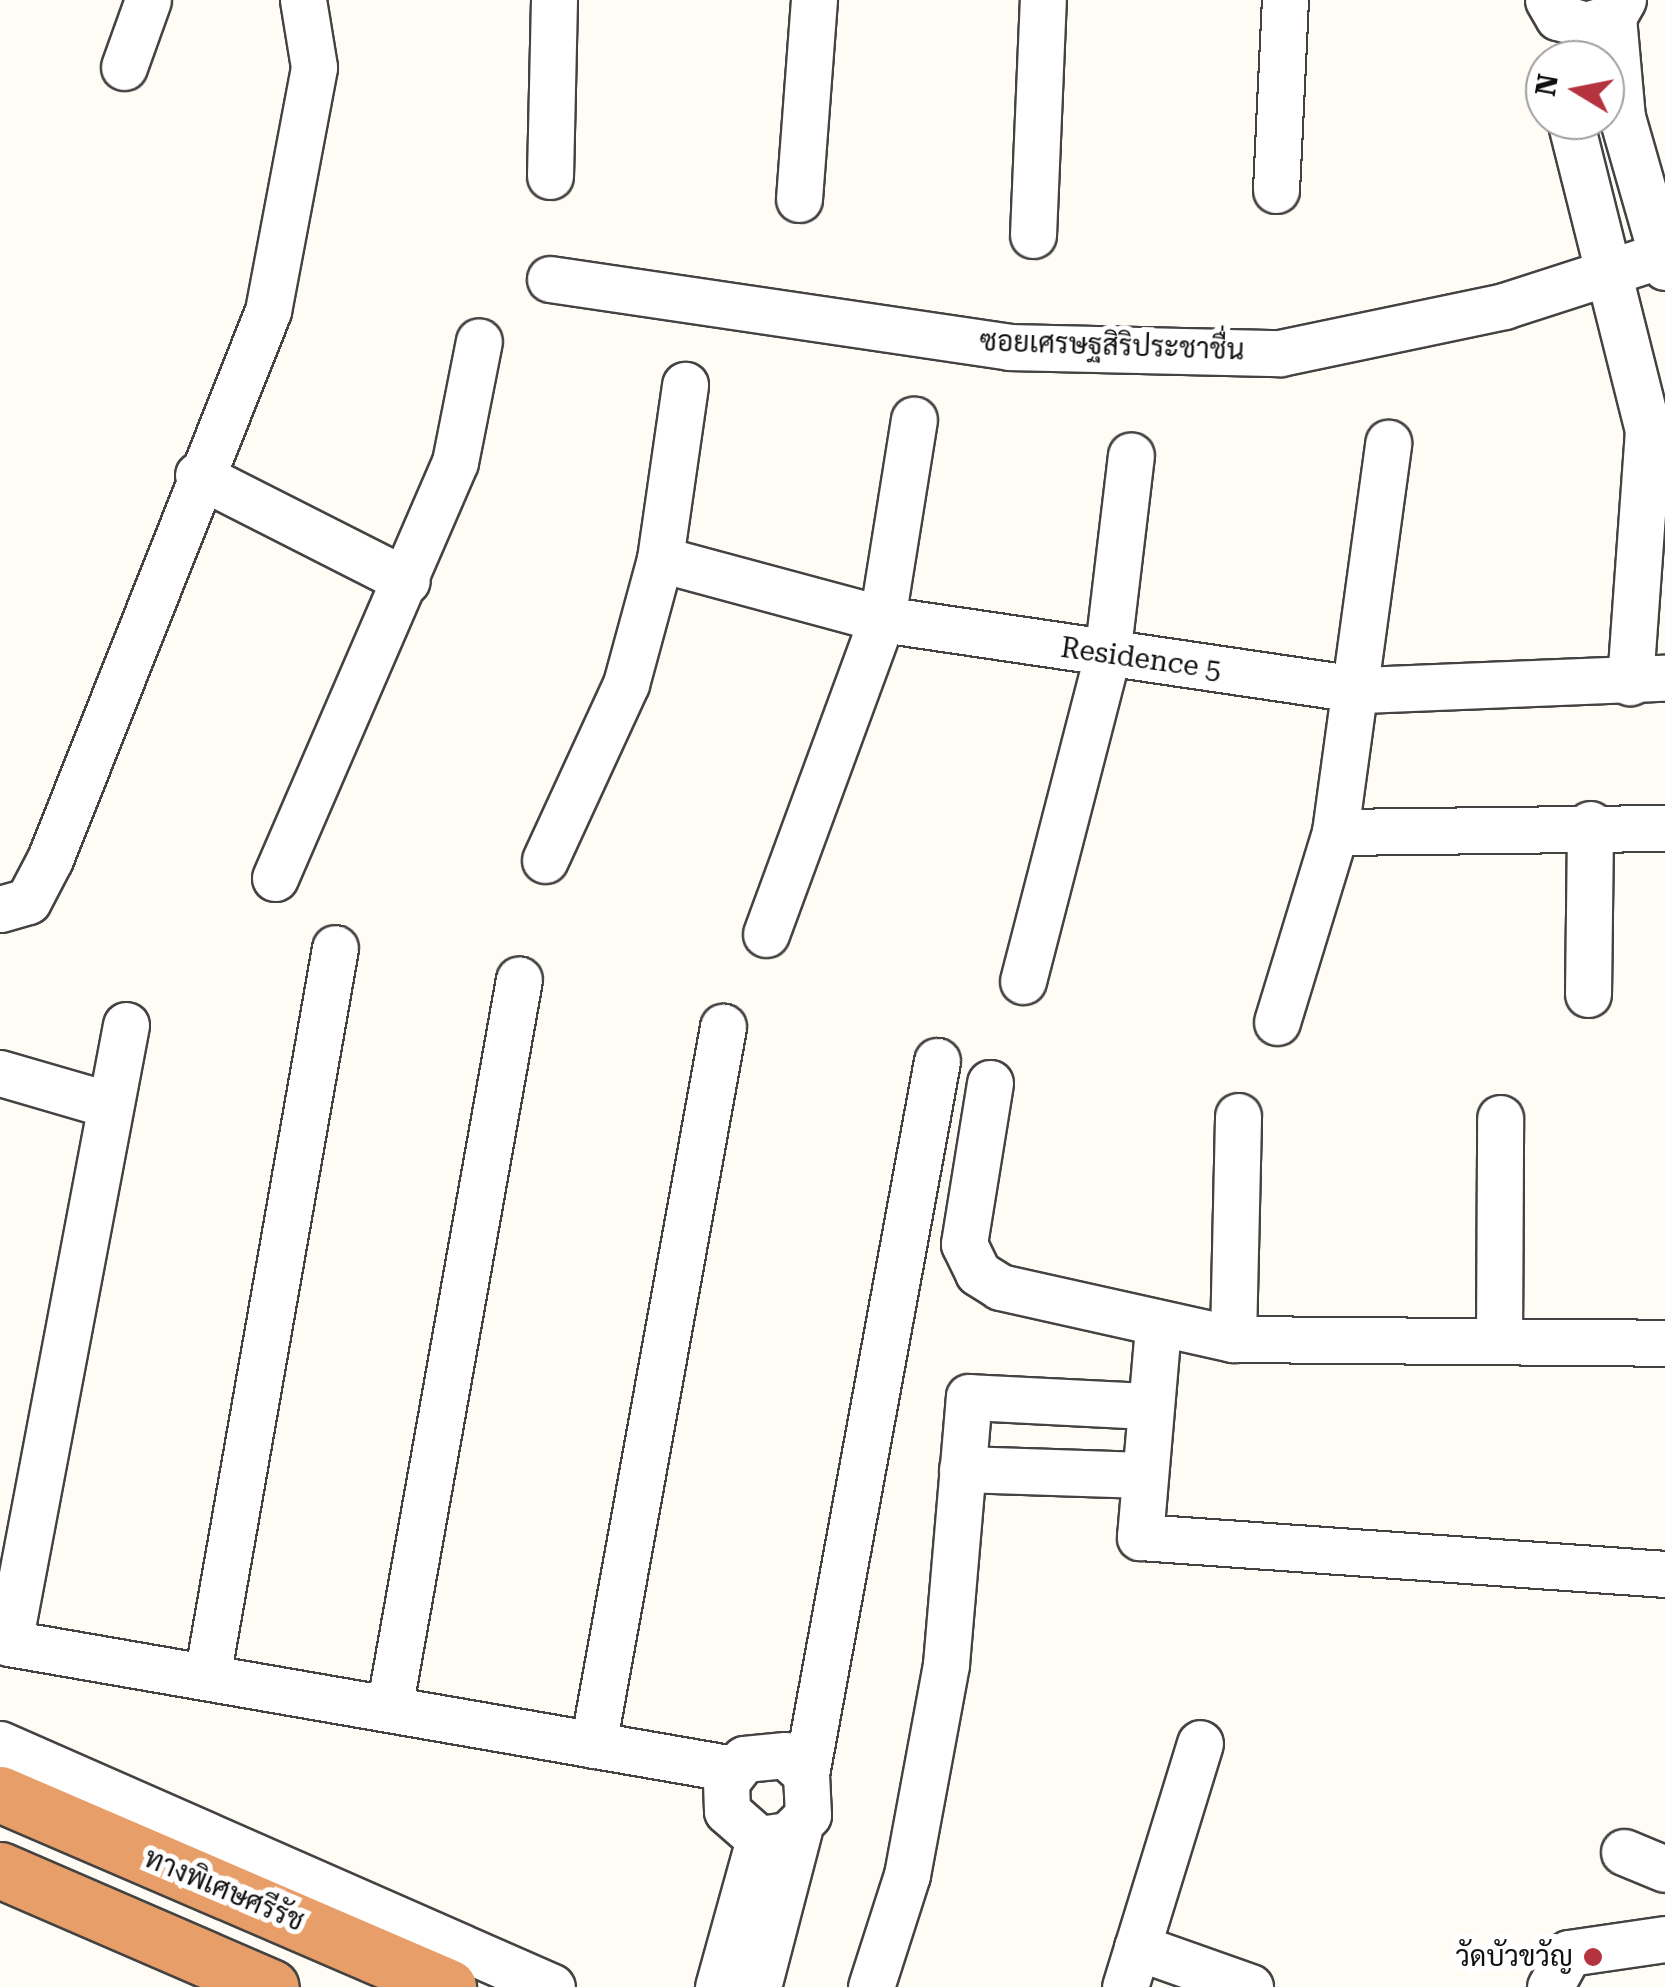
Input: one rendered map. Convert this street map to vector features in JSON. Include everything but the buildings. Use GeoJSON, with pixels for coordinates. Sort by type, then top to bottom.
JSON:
{"type":"FeatureCollection","features":[{"type":"Feature","properties":{"kind":"highway","name":"ทางพิเศษศรีรัช"},"geometry":{"type":"LineString","coordinates":[[0,1794],[448,1987]]}},
{"type":"Feature","properties":{"kind":"highway"},"geometry":{"type":"LineString","coordinates":[[0,1870],[271,1987]]}},
{"type":"Feature","properties":{"kind":"street"},"geometry":{"type":"LineString","coordinates":[[124,68],[148,0]]}},
{"type":"Feature","properties":{"kind":"street"},"geometry":{"type":"LineString","coordinates":[[0,909],[28,901],[50,860],[198,475],[268,310],[314,66],[304,0]]}},
{"type":"Feature","properties":{"kind":"street"},"geometry":{"type":"LineString","coordinates":[[550,176],[554,0]]}},
{"type":"Feature","properties":{"kind":"street"},"geometry":{"type":"LineString","coordinates":[[799,199],[814,0]]}},
{"type":"Feature","properties":{"kind":"street"},"geometry":{"type":"LineString","coordinates":[[1034,236],[1043,0]]}},
{"type":"Feature","properties":{"kind":"street"},"geometry":{"type":"LineString","coordinates":[[1276,190],[1285,0]]}},
{"type":"Feature","properties":{"kind":"street"},"geometry":{"type":"LineString","coordinates":[[1556,26],[1586,26],[1618,8],[1622,117],[1664,259]]}},
{"type":"Feature","properties":{"kind":"street","name":"Residence 5"},"geometry":{"type":"LineString","coordinates":[[660,559],[882,619],[1106,656],[1360,690],[1648,680],[1657,430],[1576,140]]}},
{"type":"Feature","properties":{"kind":"street","name":"ซอยเศรษฐสิริประชาชื่น"},"geometry":{"type":"LineString","coordinates":[[550,279],[1009,347],[1280,353],[1664,259]]}},
{"type":"Feature","properties":{"kind":"street"},"geometry":{"type":"LineString","coordinates":[[275,878],[456,462],[479,341]]}},
{"type":"Feature","properties":{"kind":"street"},"geometry":{"type":"LineString","coordinates":[[546,860],[626,684],[660,559],[685,385]]}},
{"type":"Feature","properties":{"kind":"street"},"geometry":{"type":"LineString","coordinates":[[766,934],[882,619],[914,420]]}},
{"type":"Feature","properties":{"kind":"street"},"geometry":{"type":"LineString","coordinates":[[1277,1022],[1335,832],[1360,690],[1388,443]]}},
{"type":"Feature","properties":{"kind":"street"},"geometry":{"type":"LineString","coordinates":[[1023,981],[1106,656],[1132,455]]}},
{"type":"Feature","properties":{"kind":"street"},"geometry":{"type":"LineString","coordinates":[[198,475],[406,580]]}},
{"type":"Feature","properties":{"kind":"street"},"geometry":{"type":"LineString","coordinates":[[1335,832],[1590,824],[1665,828]]}},
{"type":"Feature","properties":{"kind":"street"},"geometry":{"type":"LineString","coordinates":[[1588,994],[1590,824]]}},
{"type":"Feature","properties":{"kind":"street"},"geometry":{"type":"LineString","coordinates":[[206,1678],[335,948]]}},
{"type":"Feature","properties":{"kind":"street"},"geometry":{"type":"LineString","coordinates":[[389,1709],[519,979]]}},
{"type":"Feature","properties":{"kind":"street"},"geometry":{"type":"LineString","coordinates":[[126,1025],[9,1643],[733,1769],[771,1752],[806,1774]]}},
{"type":"Feature","properties":{"kind":"street"},"geometry":{"type":"LineString","coordinates":[[593,1745],[722,1027]]}},
{"type":"Feature","properties":{"kind":"street"},"geometry":{"type":"LineString","coordinates":[[718,1987],[779,1834],[812,1801],[806,1774],[937,1061]]}},
{"type":"Feature","properties":{"kind":"street"},"geometry":{"type":"LineString","coordinates":[[0,1073],[110,1106]]}},
{"type":"Feature","properties":{"kind":"street"},"geometry":{"type":"LineString","coordinates":[[990,1083],[964,1244],[978,1273],[1000,1287],[1158,1327],[1233,1339],[1665,1343]]}},
{"type":"Feature","properties":{"kind":"street"},"geometry":{"type":"LineString","coordinates":[[1233,1339],[1238,1116]]}},
{"type":"Feature","properties":{"kind":"street"},"geometry":{"type":"LineString","coordinates":[[1499,1342],[1500,1118]]}},
{"type":"Feature","properties":{"kind":"street"},"geometry":{"type":"LineString","coordinates":[[1158,1327],[1140,1537],[1665,1574]]}},
{"type":"Feature","properties":{"kind":"street"},"geometry":{"type":"LineString","coordinates":[[871,1987],[907,1876],[946,1664],[968,1398],[1149,1406]]}},
{"type":"Feature","properties":{"kind":"street"},"geometry":{"type":"LineString","coordinates":[[962,1469],[1144,1475]]}},
{"type":"Feature","properties":{"kind":"street"},"geometry":{"type":"LineString","coordinates":[[1200,1742],[1131,1967],[1250,1987]]}},
{"type":"Feature","properties":{"kind":"street"},"geometry":{"type":"LineString","coordinates":[[0,1744],[552,1987]]}},
{"type":"Feature","properties":{"kind":"street"},"geometry":{"type":"LineString","coordinates":[[733,1769],[727,1811],[779,1834]]}},
{"type":"Feature","properties":{"kind":"street"},"geometry":{"type":"LineString","coordinates":[[758,1987],[779,1834]]}},
{"type":"Feature","properties":{"kind":"street"},"geometry":{"type":"LineString","coordinates":[[1624,1852],[1665,1869]]}},
{"type":"Feature","properties":{"kind":"street"},"geometry":{"type":"LineString","coordinates":[[1550,1987],[1569,1953],[1665,1939]]}},
{"type":"Feature","properties":{"kind":"place","name":"วัดบัวขวัญ"},"geometry":{"type":"Point","coordinates":[1593,1957]}}]}
